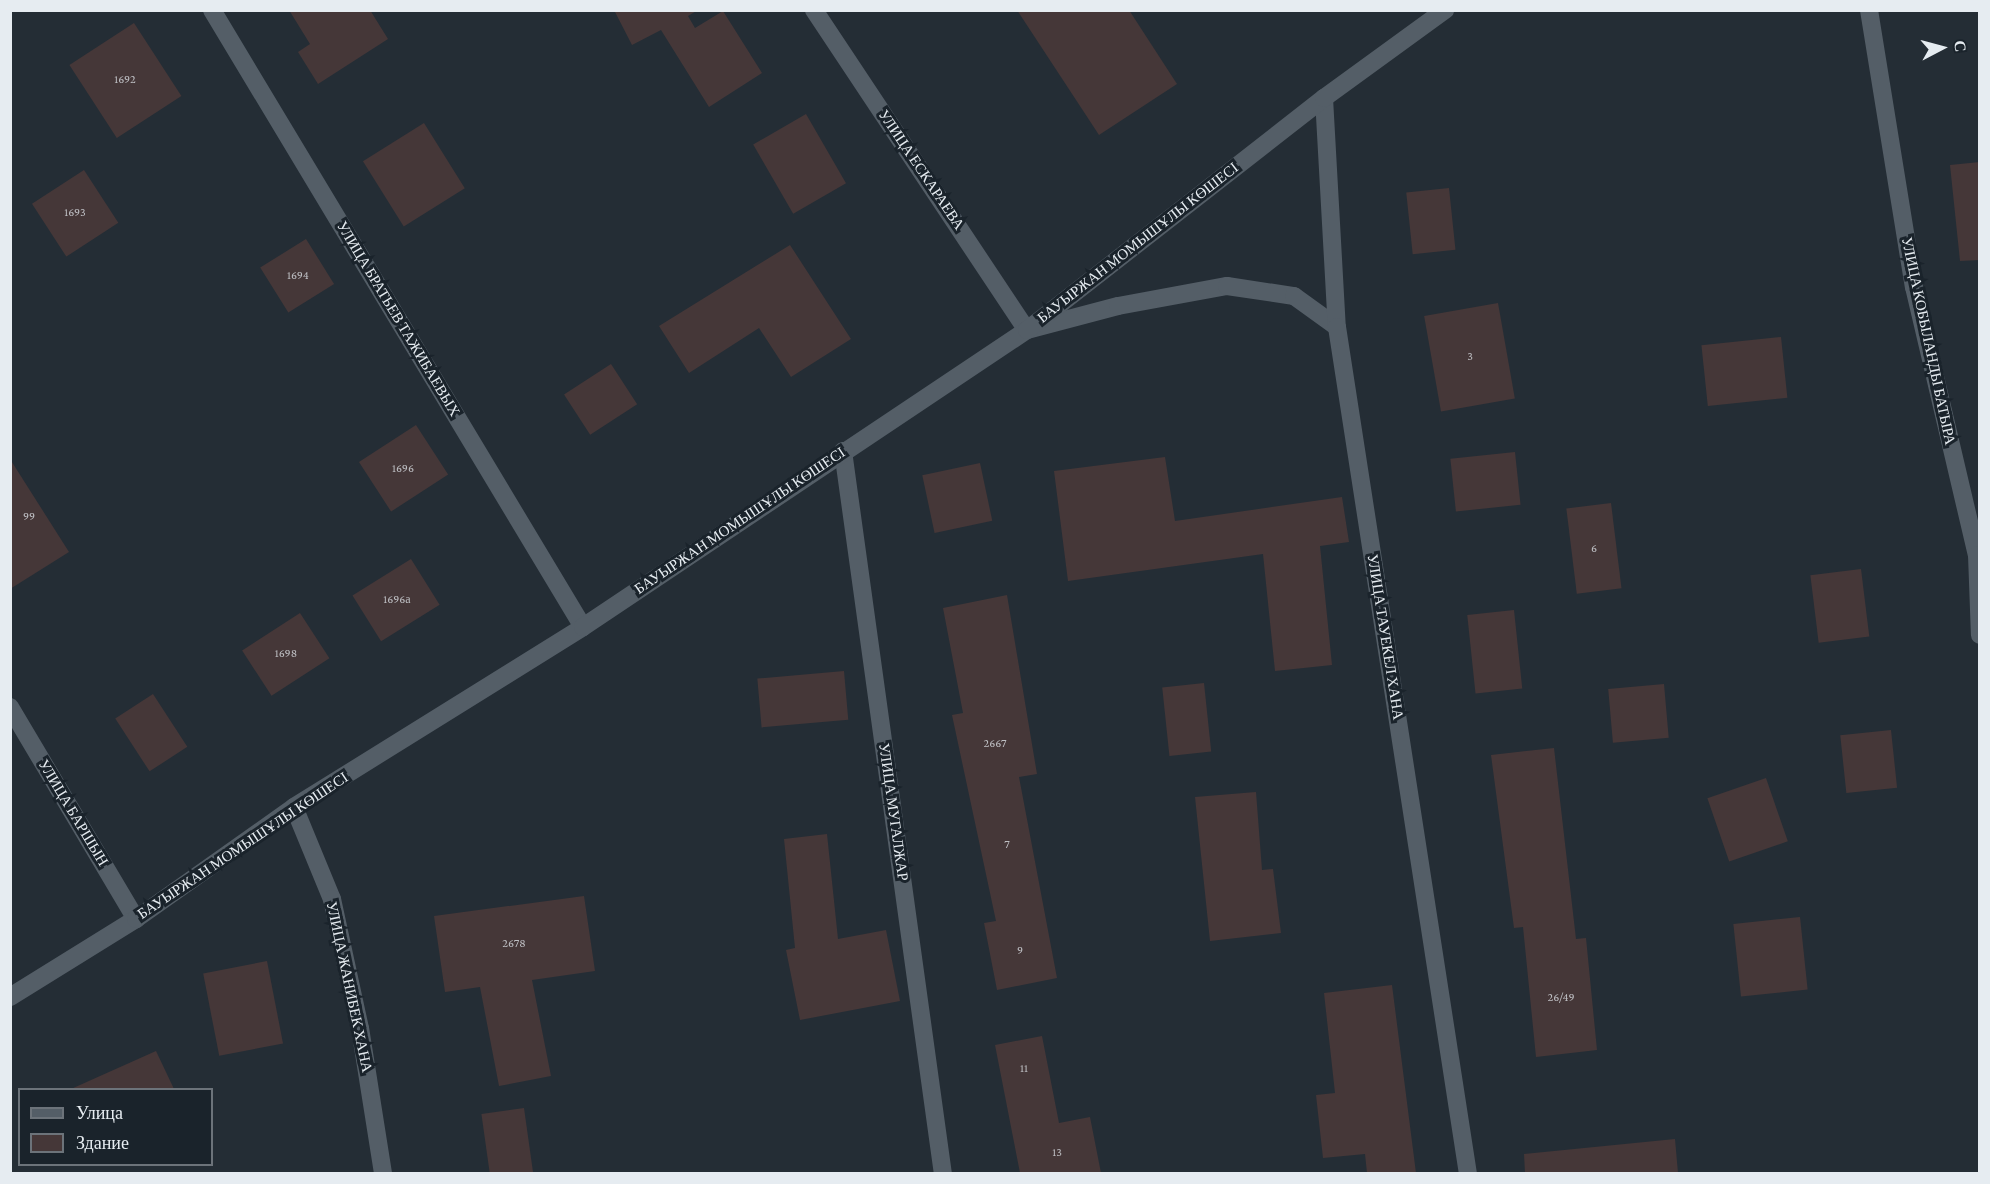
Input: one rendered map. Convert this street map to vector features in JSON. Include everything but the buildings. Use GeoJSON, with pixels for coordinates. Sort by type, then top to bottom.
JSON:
{"type":"FeatureCollection","features":[{"type":"Feature","properties":{"kind":"street","name":"УЛИЦА БРАТЬЕВ ТАЖИБАЕВЫХ"},"geometry":{"type":"LineString","coordinates":[[212,10],[583,627]]}},
{"type":"Feature","properties":{"kind":"street","name":"УЛИЦА ЕСКАРАЕВА"},"geometry":{"type":"LineString","coordinates":[[814,10],[1027,330]]}},
{"type":"Feature","properties":{"kind":"street","name":"УЛИЦА КОБЫЛАНДЫ БАТЫРА"},"geometry":{"type":"LineString","coordinates":[[1869,10],[1914,287],[1977,555],[1980,635]]}},
{"type":"Feature","properties":{"kind":"street","name":"БАУЫРЖАН МОМЫШҰЛЫ КӨШЕСІ"},"geometry":{"type":"LineString","coordinates":[[10,997],[136,919],[294,807],[583,627],[1027,330],[1437,12]]}},
{"type":"Feature","properties":{"kind":"street","name":"УЛИЦА ТАУЕКЕЛ ХАНА"},"geometry":{"type":"LineString","coordinates":[[1324,98],[1337,327],[1468,1173]]}},
{"type":"Feature","properties":{"kind":"street"},"geometry":{"type":"LineString","coordinates":[[1027,330],[1118,306],[1227,286],[1294,296],[1337,327]]}},
{"type":"Feature","properties":{"kind":"street","name":"УЛИЦА МУГАЛЖАР"},"geometry":{"type":"LineString","coordinates":[[843,452],[943,1173]]}},
{"type":"Feature","properties":{"kind":"street","name":"УЛИЦА БАРШЫН"},"geometry":{"type":"LineString","coordinates":[[10,707],[136,919]]}},
{"type":"Feature","properties":{"kind":"street","name":"УЛИЦА ЖАНИБЕК ХАНА"},"geometry":{"type":"LineString","coordinates":[[294,807],[332,899],[360,1029],[383,1173]]}}]}
